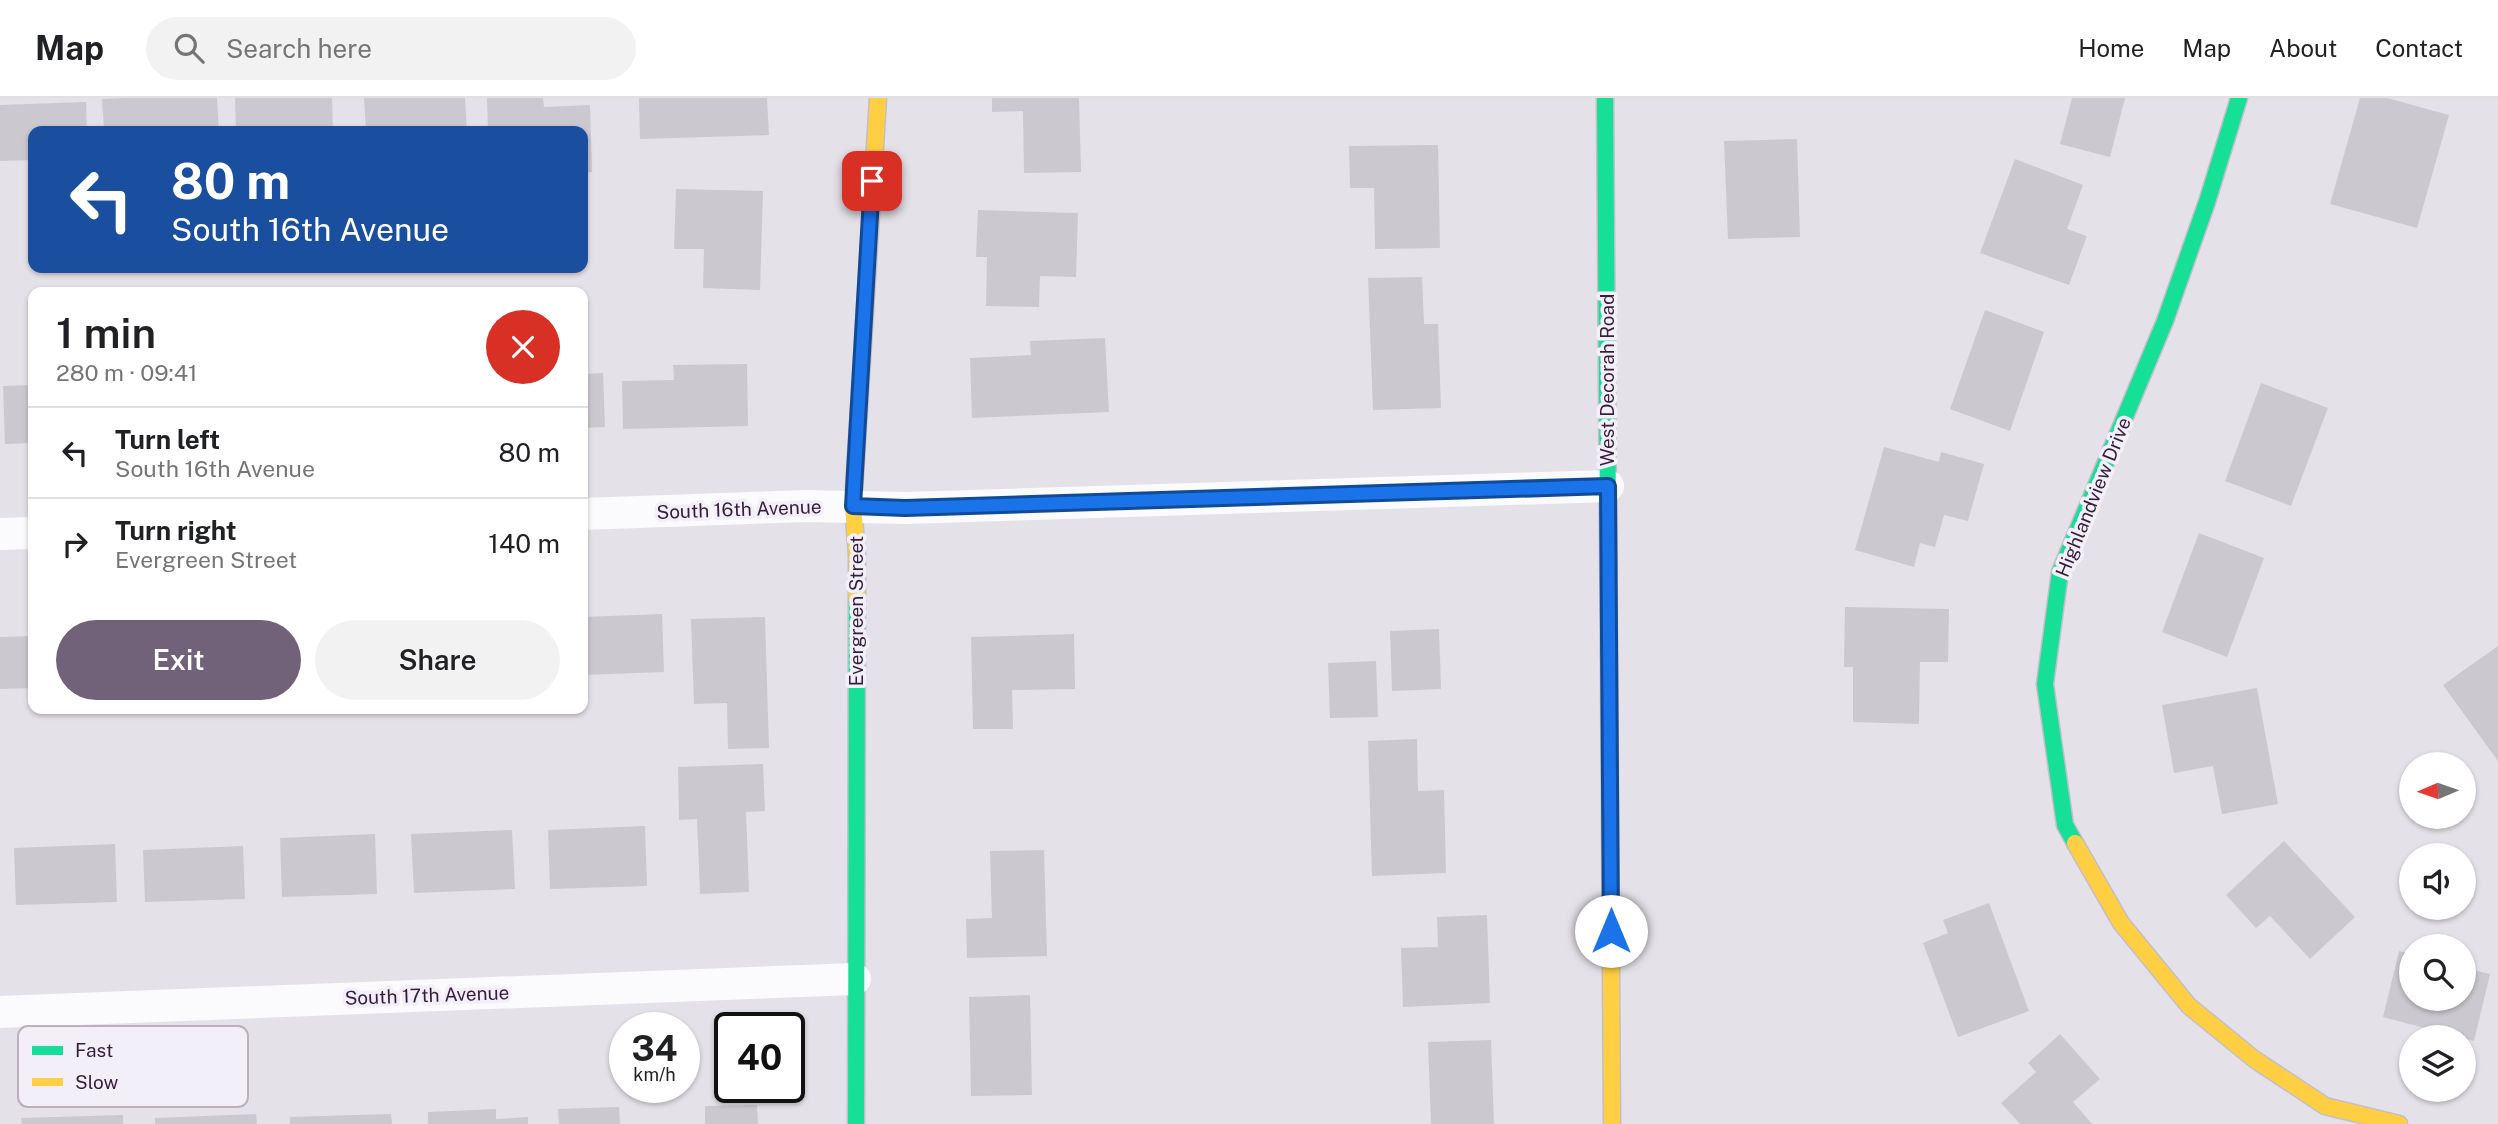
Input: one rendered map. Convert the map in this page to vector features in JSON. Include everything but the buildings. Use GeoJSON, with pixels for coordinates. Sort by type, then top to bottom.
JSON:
{"type":"FeatureCollection","features":[{"type":"Feature","properties":{"kind":"street","name":"Evergreen Street"},"geometry":{"type":"LineString","coordinates":[[856,1124],[857,555],[853,506],[878,98]]}},
{"type":"Feature","properties":{"kind":"street","name":"West Decorah Road"},"geometry":{"type":"LineString","coordinates":[[1605,98],[1612,1124]]}},
{"type":"Feature","properties":{"kind":"street","name":"Highlandview Drive"},"geometry":{"type":"LineString","coordinates":[[2239,98],[2207,202],[2165,321],[2060,572],[2045,684],[2065,825],[2121,923],[2189,1006],[2254,1059],[2325,1106],[2399,1124]]}},
{"type":"Feature","properties":{"kind":"street","name":"South 16th Avenue"},"geometry":{"type":"LineString","coordinates":[[588,514],[853,506],[919,508],[1608,486]]}},
{"type":"Feature","properties":{"kind":"street"},"geometry":{"type":"LineString","coordinates":[[0,534],[28,533]]}},
{"type":"Feature","properties":{"kind":"street","name":"South 17th Avenue"},"geometry":{"type":"LineString","coordinates":[[0,1012],[855,979]]}},
{"type":"Feature","properties":{"kind":"traffic: fast"},"geometry":{"type":"LineString","coordinates":[[1605,98],[1609,657]]}},
{"type":"Feature","properties":{"kind":"traffic: fast"},"geometry":{"type":"LineString","coordinates":[[2075,843],[2065,825],[2045,684],[2060,572],[2165,321],[2207,202],[2239,98]]}},
{"type":"Feature","properties":{"kind":"traffic: fast"},"geometry":{"type":"LineString","coordinates":[[856,1124],[857,600]]}},
{"type":"Feature","properties":{"kind":"traffic: slow"},"geometry":{"type":"LineString","coordinates":[[857,600],[853,506],[878,98]]}},
{"type":"Feature","properties":{"kind":"traffic: slow"},"geometry":{"type":"LineString","coordinates":[[1609,657],[1612,1124]]}},
{"type":"Feature","properties":{"kind":"traffic: slow"},"geometry":{"type":"LineString","coordinates":[[2075,843],[2121,923],[2189,1006],[2254,1059],[2325,1106],[2399,1124]]}},
{"type":"Feature","properties":{"kind":"route"},"geometry":{"type":"LineString","coordinates":[[872,181],[853,506],[905,508],[1608,486],[1611,931]]}}]}
